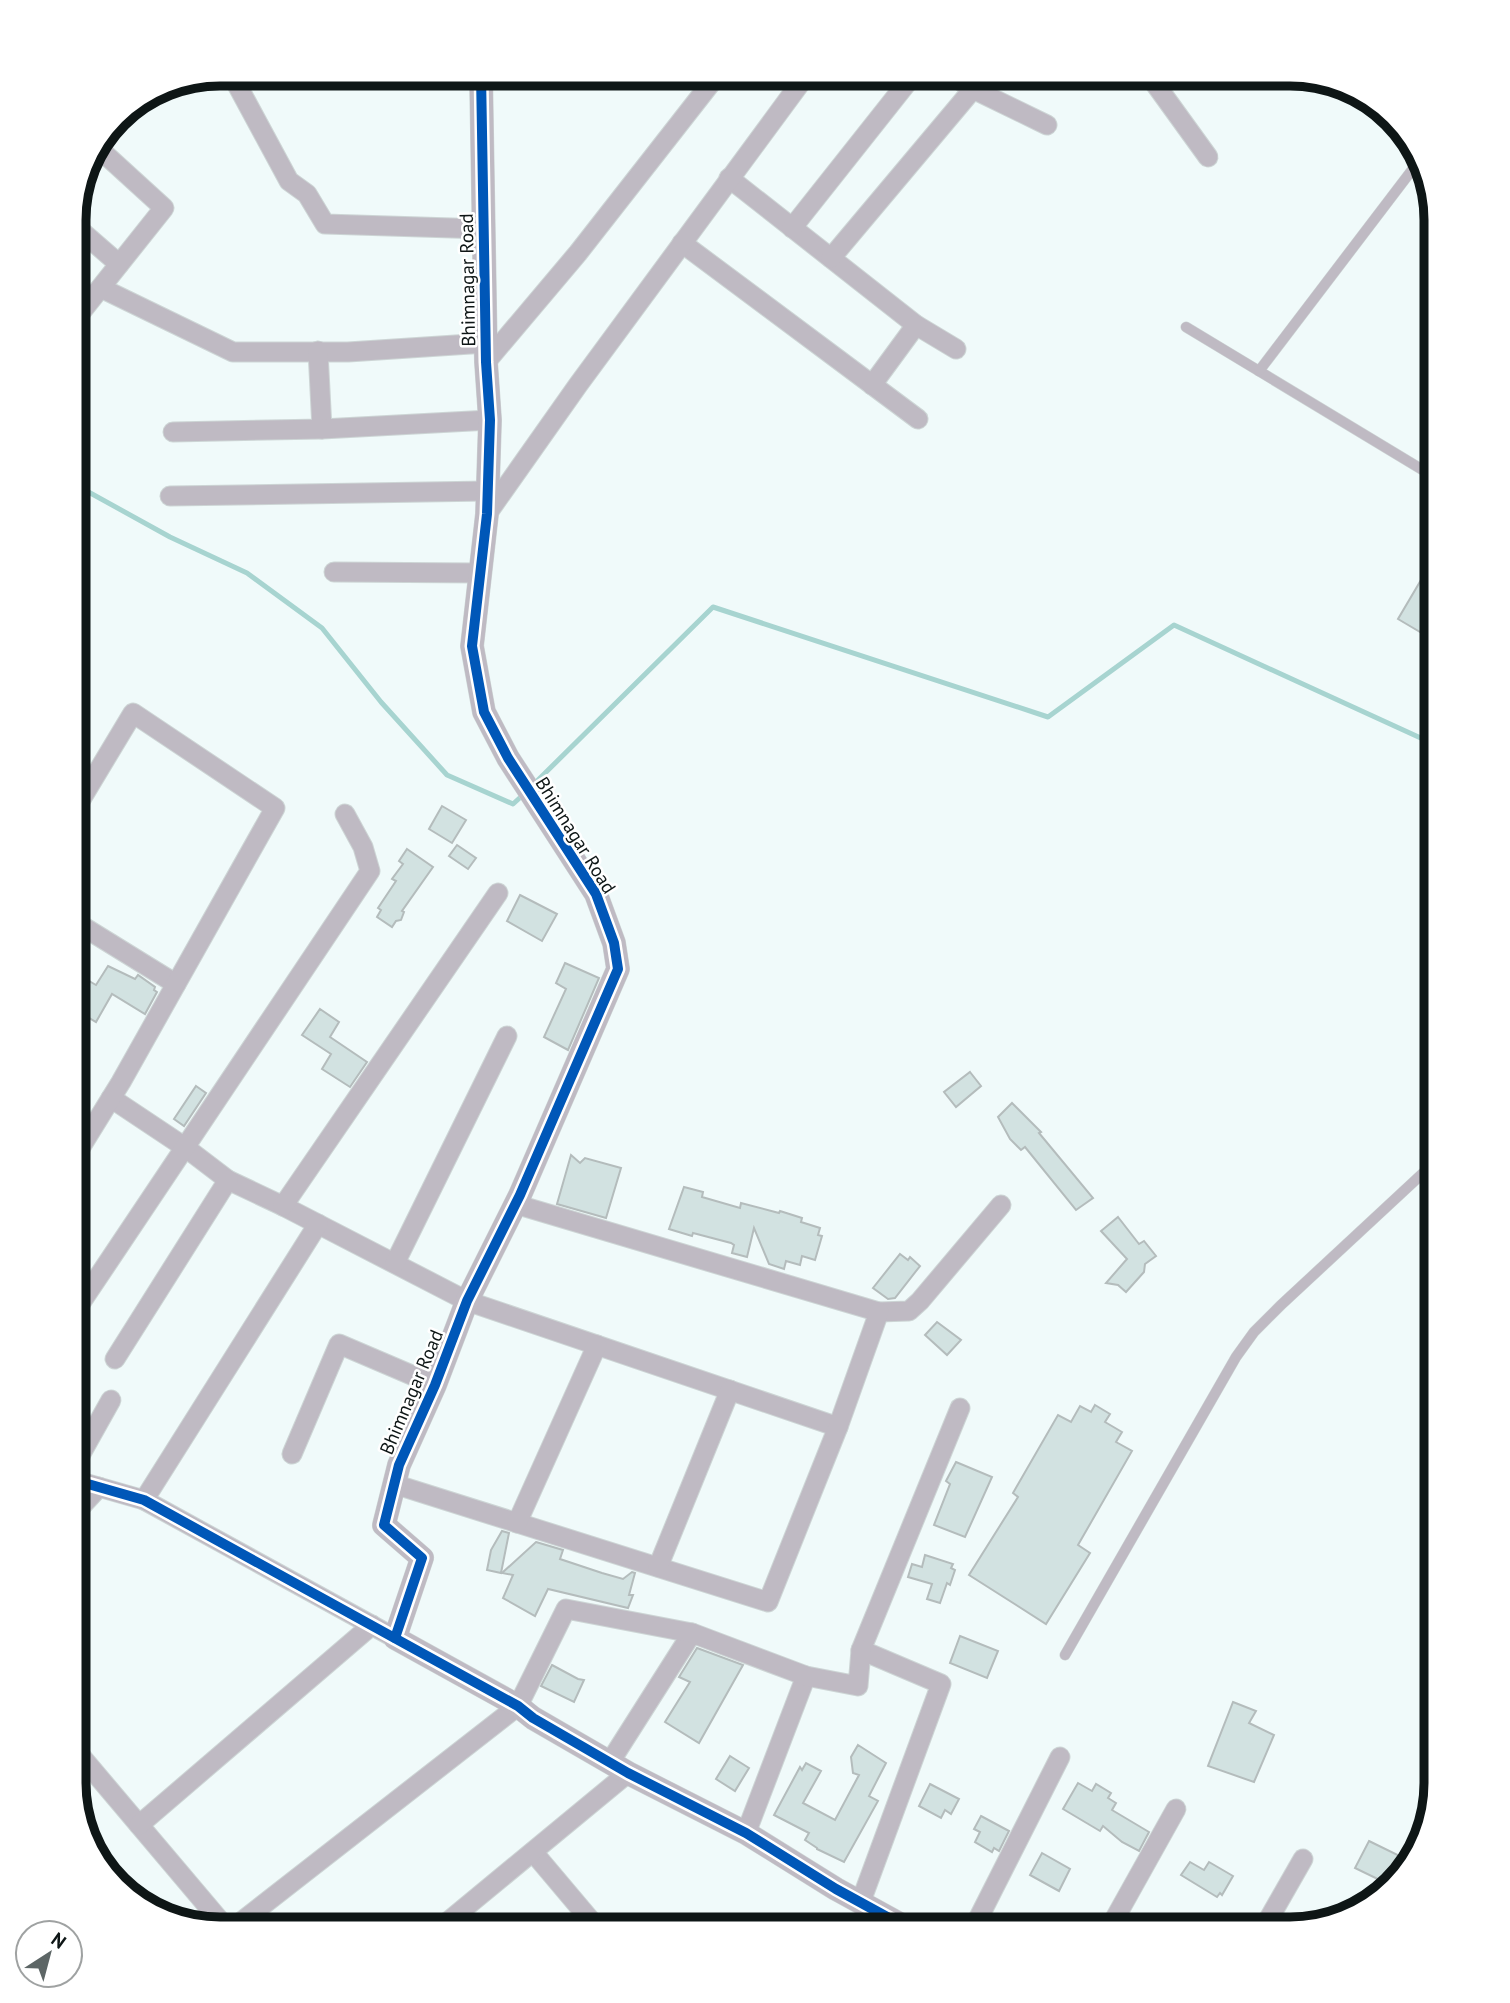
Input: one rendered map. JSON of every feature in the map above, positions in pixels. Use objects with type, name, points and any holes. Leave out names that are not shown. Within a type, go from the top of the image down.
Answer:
[{"type":"street","points":[[238,86],[289,181],[307,194],[325,224],[484,229]]},
{"type":"street","name":"Bhimnagar Road","points":[[395,1638],[422,1558],[384,1525],[399,1465],[435,1385],[467,1301],[515,1204],[618,969],[614,943],[596,894],[508,758],[484,712],[472,646],[487,514],[490,420],[486,352],[481,86]]},
{"type":"street","points":[[101,288],[233,352],[486,352],[578,253],[709,86]]},
{"type":"street","points":[[487,514],[798,86]]},
{"type":"street","points":[[792,228],[904,86]]},
{"type":"street","points":[[968,86],[1047,125]]},
{"type":"street","points":[[1157,86],[1208,157]]},
{"type":"street","points":[[831,258],[973,89]]},
{"type":"street","points":[[86,306],[164,208],[104,153]]},
{"type":"street","points":[[729,178],[916,326],[956,349]]},
{"type":"street","points":[[86,235],[119,264]]},
{"type":"street","points":[[682,243],[918,419]]},
{"type":"street","points":[[872,385],[916,326]]},
{"type":"street","points":[[318,351],[322,429]]},
{"type":"street","points":[[173,432],[322,429],[490,420]]},
{"type":"street","points":[[170,496],[488,491]]},
{"type":"street","points":[[334,572],[480,573]]},
{"type":"street","points":[[86,791],[132,713],[275,808],[111,1098],[86,1136]]},
{"type":"street","points":[[86,1295],[370,871],[363,847],[345,814]]},
{"type":"street","points":[[283,1206],[498,893]]},
{"type":"street","points":[[86,935],[176,984]]},
{"type":"street","points":[[395,1263],[507,1036]]},
{"type":"street","points":[[111,1098],[186,1147],[228,1180],[318,1223],[467,1301],[838,1427]]},
{"type":"street","points":[[115,1359],[228,1180]]},
{"type":"street","points":[[515,1204],[879,1312],[909,1311],[1001,1205]]},
{"type":"street","points":[[144,1500],[318,1223]]},
{"type":"street","points":[[394,1484],[768,1602],[838,1427],[879,1312]]},
{"type":"street","points":[[292,1454],[338,1344],[435,1385]]},
{"type":"street","points":[[517,1523],[597,1345]]},
{"type":"street","points":[[657,1567],[730,1390]]},
{"type":"street","points":[[86,1441],[111,1400]]},
{"type":"street","points":[[247,1917],[518,1706],[566,1609],[692,1633],[806,1676],[858,1686],[861,1650],[960,1408]]},
{"type":"street","points":[[86,1483],[144,1500],[518,1706],[533,1718],[619,1768],[746,1833],[886,1917]]},
{"type":"street","points":[[86,1501],[99,1487]]},
{"type":"street","points":[[139,1825],[372,1625]]},
{"type":"street","points":[[455,1917],[533,1852],[619,1768],[692,1633]]},
{"type":"street","points":[[861,1650],[941,1684],[864,1893]]},
{"type":"street","points":[[746,1833],[806,1676]]},
{"type":"street","points":[[980,1917],[1060,1757]]},
{"type":"street","points":[[86,1762],[219,1917]]},
{"type":"street","points":[[1116,1917],[1176,1809]]},
{"type":"street","points":[[533,1852],[587,1917]]},
{"type":"street","points":[[1270,1917],[1303,1859]]},
{"type":"lane","points":[[1259,371],[1412,170]]},
{"type":"lane","points":[[1186,327],[1424,470]]},
{"type":"lane","points":[[1065,1655],[1236,1357],[1254,1332],[1424,1173]]},
{"type":"building","points":[[1424,575],[1424,634],[1398,619]]},
{"type":"building","points":[[442,806],[466,820],[452,843],[429,829]]},
{"type":"building","points":[[457,845],[476,858],[468,869],[449,856]]},
{"type":"building","points":[[407,849],[433,867],[402,911],[401,920],[396,921],[392,927],[377,917],[381,910],[378,908],[396,881],[392,879],[403,864],[399,861]]},
{"type":"building","points":[[520,895],[557,914],[542,941],[507,921]]},
{"type":"building","points":[[565,963],[599,978],[568,1050],[544,1037],[566,989],[556,983]]},
{"type":"building","points":[[108,966],[135,979],[138,975],[155,987],[157,992],[145,1014],[112,994],[96,1022],[86,1016],[86,979],[96,985]]},
{"type":"building","points":[[320,1009],[339,1022],[330,1037],[367,1062],[350,1087],[322,1069],[331,1054],[302,1035]]},
{"type":"building","points":[[970,1072],[981,1086],[956,1107],[944,1092]]},
{"type":"building","points":[[196,1086],[206,1093],[184,1126],[174,1119]]},
{"type":"building","points":[[1012,1103],[1041,1132],[1039,1133],[1093,1198],[1076,1210],[1025,1147],[1021,1150],[1010,1139],[998,1117]]},
{"type":"building","points":[[571,1155],[580,1163],[585,1158],[621,1168],[606,1218],[557,1204]]},
{"type":"building","points":[[684,1187],[703,1192],[702,1197],[740,1208],[741,1203],[779,1213],[780,1211],[802,1218],[801,1222],[820,1228],[818,1235],[822,1236],[815,1260],[802,1256],[800,1265],[786,1261],[784,1269],[769,1264],[754,1228],[747,1257],[732,1253],[734,1245],[731,1243],[669,1229]]},
{"type":"building","points":[[1118,1217],[1139,1244],[1144,1241],[1156,1256],[1145,1264],[1144,1272],[1126,1292],[1118,1285],[1106,1283],[1127,1259],[1101,1231]]},
{"type":"building","points":[[900,1254],[908,1260],[910,1257],[920,1266],[895,1298],[888,1299],[873,1288]]},
{"type":"building","points":[[937,1322],[961,1340],[947,1355],[925,1335]]},
{"type":"building","points":[[1095,1405],[1110,1414],[1105,1422],[1122,1432],[1116,1442],[1132,1451],[1078,1545],[1090,1553],[1046,1624],[969,1575],[1018,1497],[1013,1493],[1058,1415],[1071,1422],[1080,1406],[1091,1412]]},
{"type":"building","points":[[956,1462],[992,1477],[965,1537],[934,1525],[950,1484],[946,1481]]},
{"type":"building","points":[[502,1531],[509,1533],[501,1573],[487,1570],[491,1550]]},
{"type":"building","points":[[536,1542],[563,1550],[560,1559],[602,1573],[623,1579],[632,1572],[635,1573],[629,1595],[633,1595],[628,1608],[548,1589],[535,1616],[503,1598],[513,1575],[502,1573]]},
{"type":"building","points":[[925,1555],[953,1564],[951,1568],[955,1570],[940,1603],[927,1599],[932,1584],[908,1577],[912,1564],[922,1567]]},
{"type":"building","points":[[960,1636],[998,1651],[987,1678],[950,1663]]},
{"type":"building","points":[[697,1648],[743,1665],[699,1743],[665,1722],[690,1682],[679,1677]]},
{"type":"building","points":[[552,1665],[584,1680],[574,1702],[541,1686]]},
{"type":"building","points":[[1233,1702],[1256,1711],[1249,1723],[1274,1735],[1254,1782],[1208,1766]]},
{"type":"building","points":[[858,1745],[886,1763],[869,1796],[878,1801],[844,1862],[805,1840],[809,1833],[774,1815],[800,1767],[802,1770],[806,1763],[821,1771],[803,1803],[835,1820],[859,1775],[853,1773],[851,1757]]},
{"type":"building","points":[[730,1756],[749,1768],[735,1791],[716,1779]]},
{"type":"building","points":[[1078,1783],[1092,1791],[1096,1784],[1111,1793],[1108,1798],[1116,1803],[1112,1810],[1149,1832],[1139,1851],[1122,1842],[1103,1826],[1100,1831],[1063,1809]]},
{"type":"building","points":[[930,1784],[959,1799],[951,1814],[945,1810],[941,1818],[919,1806]]},
{"type":"building","points":[[981,1816],[1009,1831],[999,1851],[994,1848],[992,1852],[975,1842],[980,1832],[974,1829]]},
{"type":"building","points":[[1369,1841],[1402,1857],[1382,1881],[1355,1868]]},
{"type":"building","points":[[1042,1853],[1070,1869],[1059,1891],[1030,1875]]},
{"type":"building","points":[[1190,1862],[1204,1870],[1209,1862],[1233,1876],[1222,1895],[1220,1893],[1217,1897],[1181,1875]]},
{"type":"waterway","points":[[86,491],[170,537],[247,573],[322,628],[381,702],[447,775],[513,804],[524,794]]},
{"type":"waterway","points":[[533,785],[713,607],[1048,717],[1174,625],[1424,740]]},
{"type":"cycle path","points":[[395,1638],[422,1558],[384,1525],[399,1465],[435,1385],[467,1301],[520,1195],[618,969],[614,943],[596,894],[508,758],[484,712],[472,646],[487,514],[490,420],[486,362],[481,86]]},
{"type":"cycle path","points":[[86,1483],[144,1500],[518,1706],[533,1718],[628,1773],[746,1833],[887,1917]]}]
